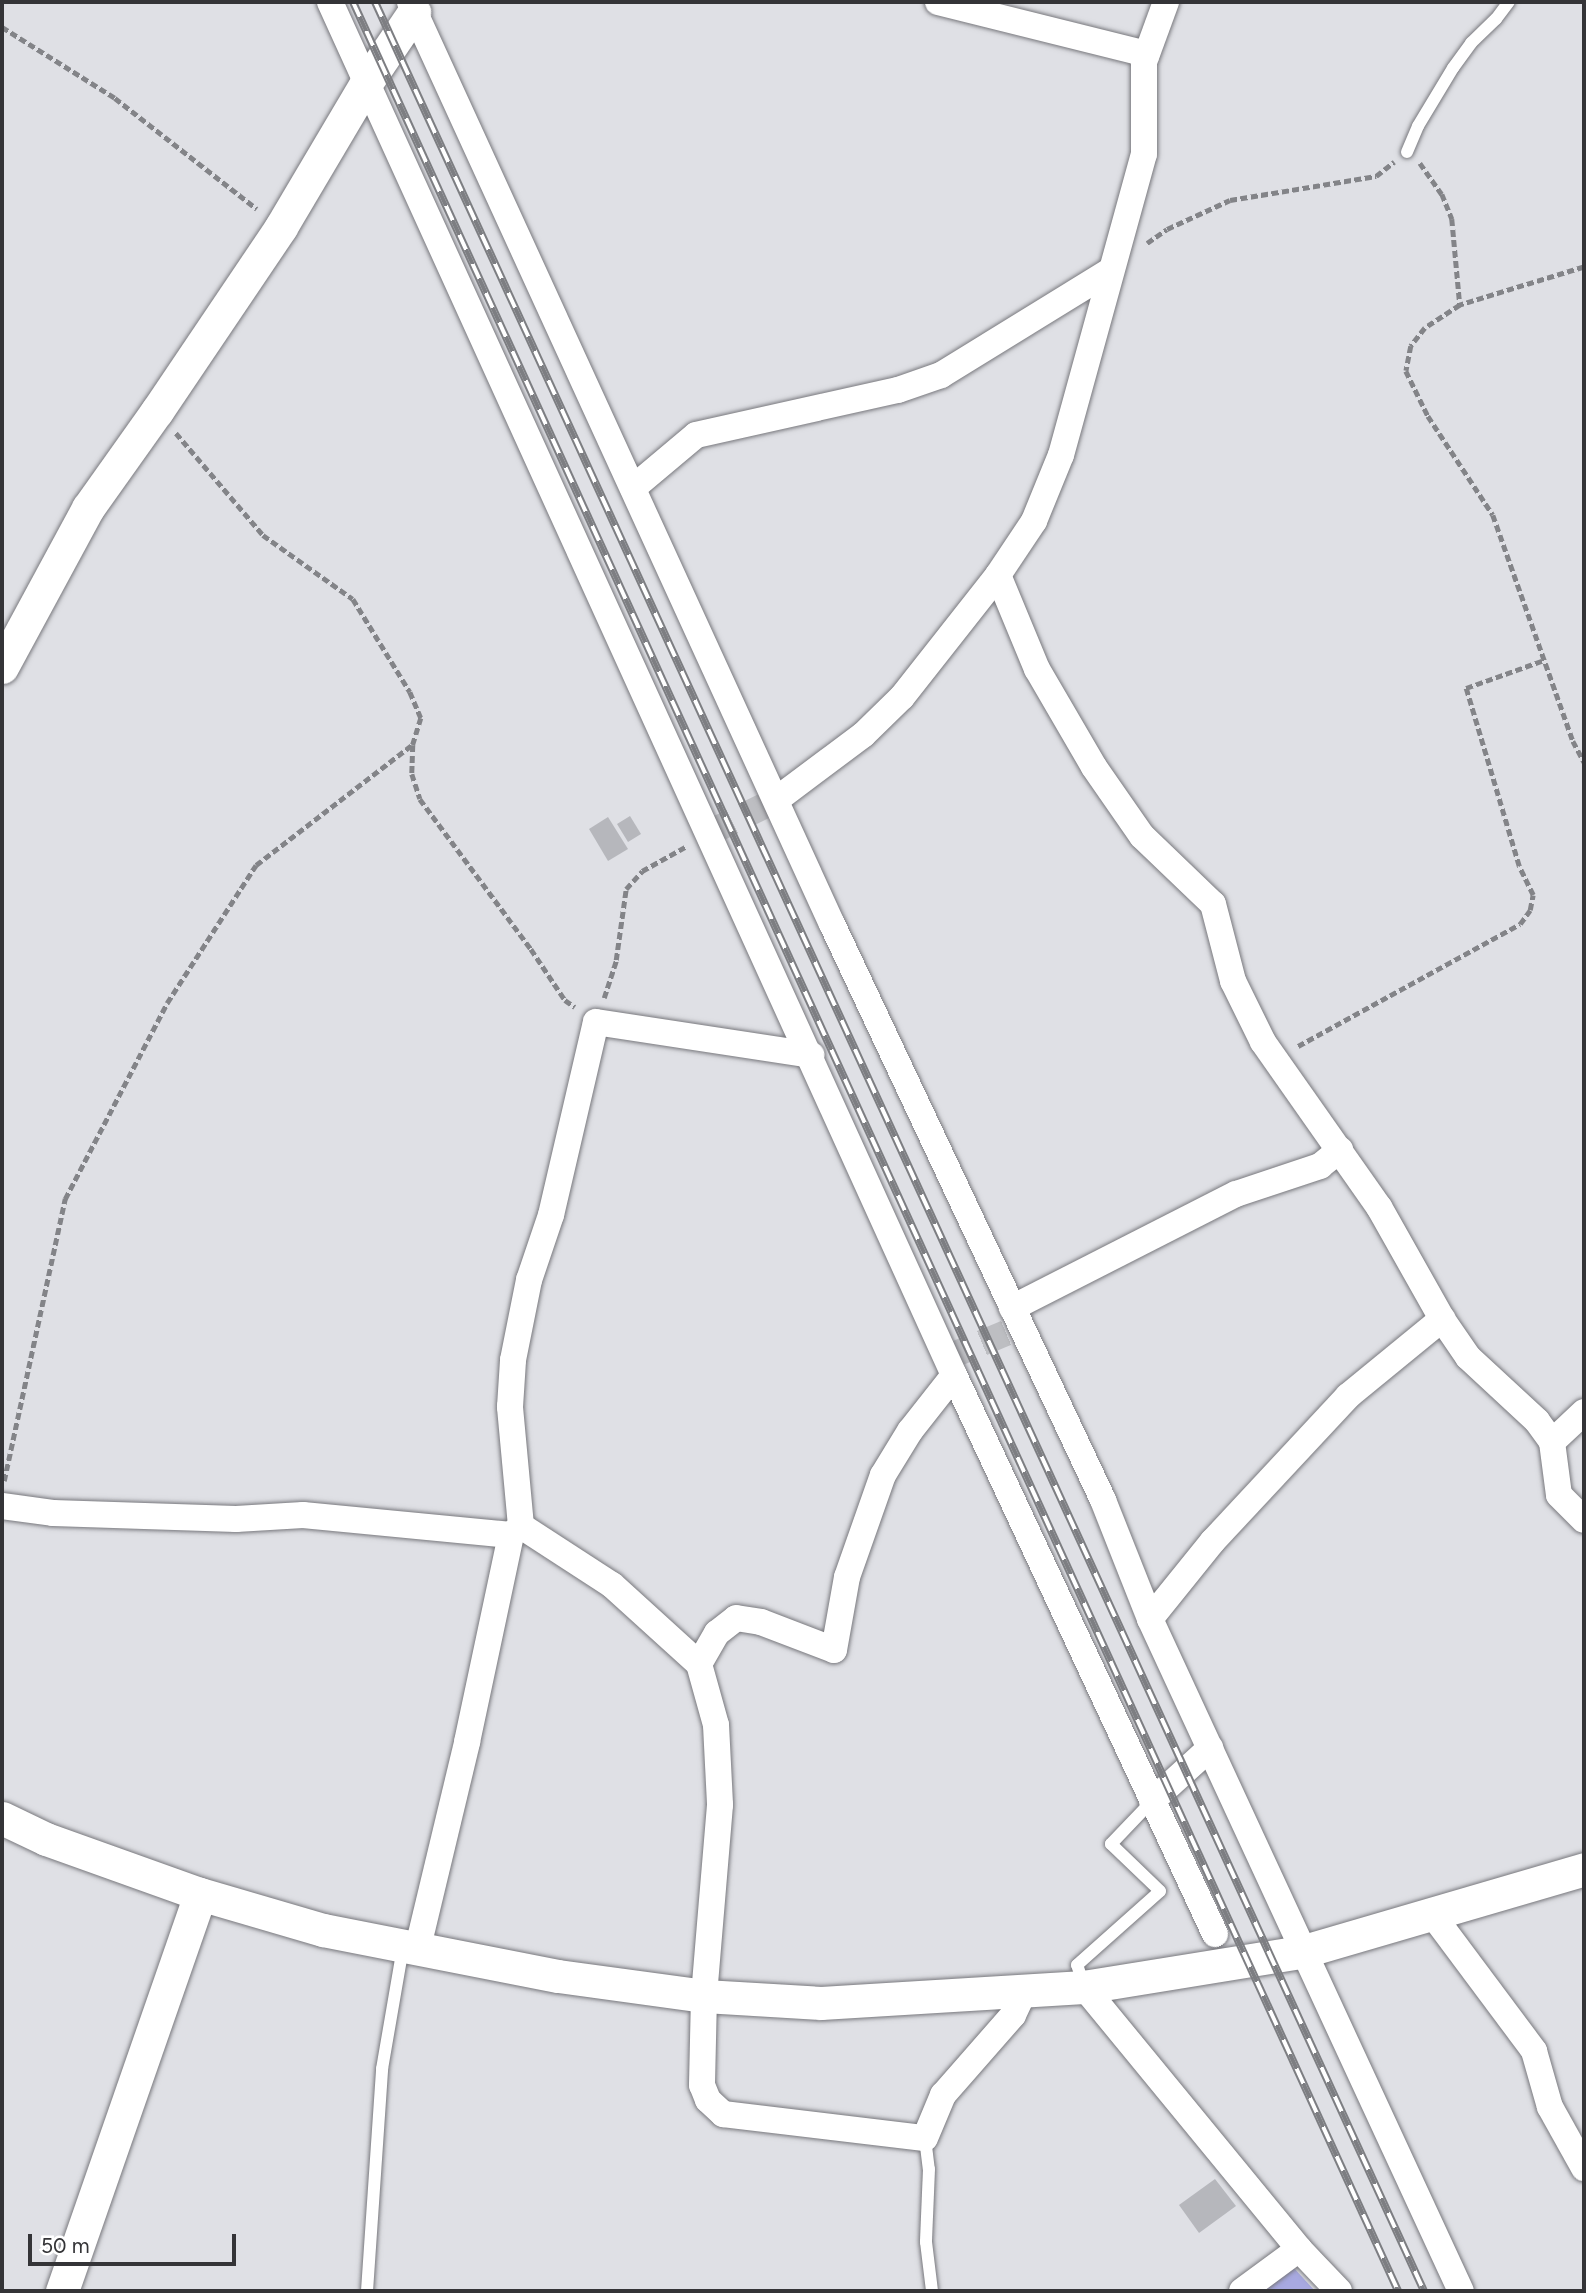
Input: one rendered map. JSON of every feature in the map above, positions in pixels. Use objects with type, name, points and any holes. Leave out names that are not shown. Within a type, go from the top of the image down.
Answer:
[{"type":"street","points":[[330,2],[811,1055],[954,1375],[1215,1934]]},
{"type":"street","points":[[938,2],[972,7],[1147,54]]},
{"type":"street","points":[[776,800],[863,736],[902,697],[998,575],[1034,521],[1061,455],[1144,154],[1143,62],[1166,2]]},
{"type":"street","points":[[2,667],[88,508],[281,227],[415,5]]},
{"type":"street","points":[[415,5],[776,800],[1102,1500],[1150,1619],[1301,1952],[1461,2291]]},
{"type":"street","points":[[633,488],[696,435],[898,390],[942,375],[1110,271]]},
{"type":"street","points":[[998,575],[1037,669],[1094,767],[1142,836],[1213,904],[1233,981],[1274,1059],[1379,1207],[1442,1319],[1468,1357],[1537,1421],[1552,1442],[1559,1495],[1584,1520]]},
{"type":"street","points":[[410,1949],[467,1742],[516,1530],[510,1407],[513,1360],[529,1280],[551,1215],[596,1022],[811,1055]]},
{"type":"street","points":[[1012,1308],[1236,1194],[1320,1166],[1340,1150]]},
{"type":"street","points":[[1150,1619],[1213,1541],[1348,1396],[1442,1319]]},
{"type":"street","points":[[699,1664],[717,1633],[736,1618],[761,1622],[834,1650],[847,1577],[883,1475],[910,1431],[954,1375]]},
{"type":"street","points":[[1552,1442],[1584,1412]]},
{"type":"street","points":[[2,1506],[53,1513],[236,1519],[303,1515],[516,1530],[612,1586],[699,1664],[716,1725],[720,1805],[704,1996],[702,2085],[708,2100],[723,2114],[925,2138],[943,2095],[1013,2015],[1025,1989]]},
{"type":"street","points":[[1152,1801],[1210,1748]]},
{"type":"street","points":[[2,1818],[46,1839],[200,1894],[323,1930],[558,1976],[704,1996],[821,2003],[1084,1987],[1301,1952],[1584,1869]]},
{"type":"street","points":[[62,2291],[200,1894]]},
{"type":"street","points":[[1432,1914],[1534,2051],[1550,2107],[1584,2168]]},
{"type":"street","points":[[1084,1987],[1299,2249],[1339,2291]]},
{"type":"street","points":[[1242,2291],[1299,2249]]},
{"type":"lane","points":[[1407,152],[1418,126],[1453,68],[1471,43],[1509,2]]},
{"type":"lane","points":[[1084,1987],[1077,1965],[1160,1891],[1111,1844],[1152,1801]]},
{"type":"lane","points":[[367,2291],[382,2069],[410,1949]]},
{"type":"lane","points":[[925,2138],[929,2169],[926,2242],[932,2291]]},
{"type":"path","points":[[2,27],[115,98],[281,227]]},
{"type":"path","points":[[1110,271],[1167,229],[1230,200],[1376,176],[1407,152],[1419,162],[1442,194],[1452,219],[1460,305]]},
{"type":"path","points":[[1584,267],[1460,305],[1425,328],[1411,346],[1406,371],[1428,416],[1493,514],[1573,741],[1584,762]]},
{"type":"path","points":[[157,411],[263,535],[353,599],[410,692],[421,718],[412,745],[412,775],[420,799],[531,949],[565,1000],[596,1022],[616,960],[625,890],[642,871],[709,833]]},
{"type":"path","points":[[1274,1059],[1520,924],[1530,910],[1532,895],[1519,866],[1466,688],[1544,660]]},
{"type":"path","points":[[2,1493],[65,1199],[167,1003],[256,865],[412,745]]},
{"type":"shaded area","points":[[1293,2267],[1315,2291],[1260,2291]]},
{"type":"building","points":[[630,816],[641,834],[628,842],[617,824]]},
{"type":"building","points":[[608,817],[628,849],[608,861],[589,829]]},
{"type":"building","points":[[1215,2179],[1236,2206],[1199,2233],[1179,2205]]},
{"type":"tunnel","points":[[709,833],[776,800]]},
{"type":"tunnel","points":[[946,1358],[1020,1327]]},
{"type":"railway","points":[[353,2],[1398,2291]]},
{"type":"railway","points":[[375,2],[1424,2291]]}]
